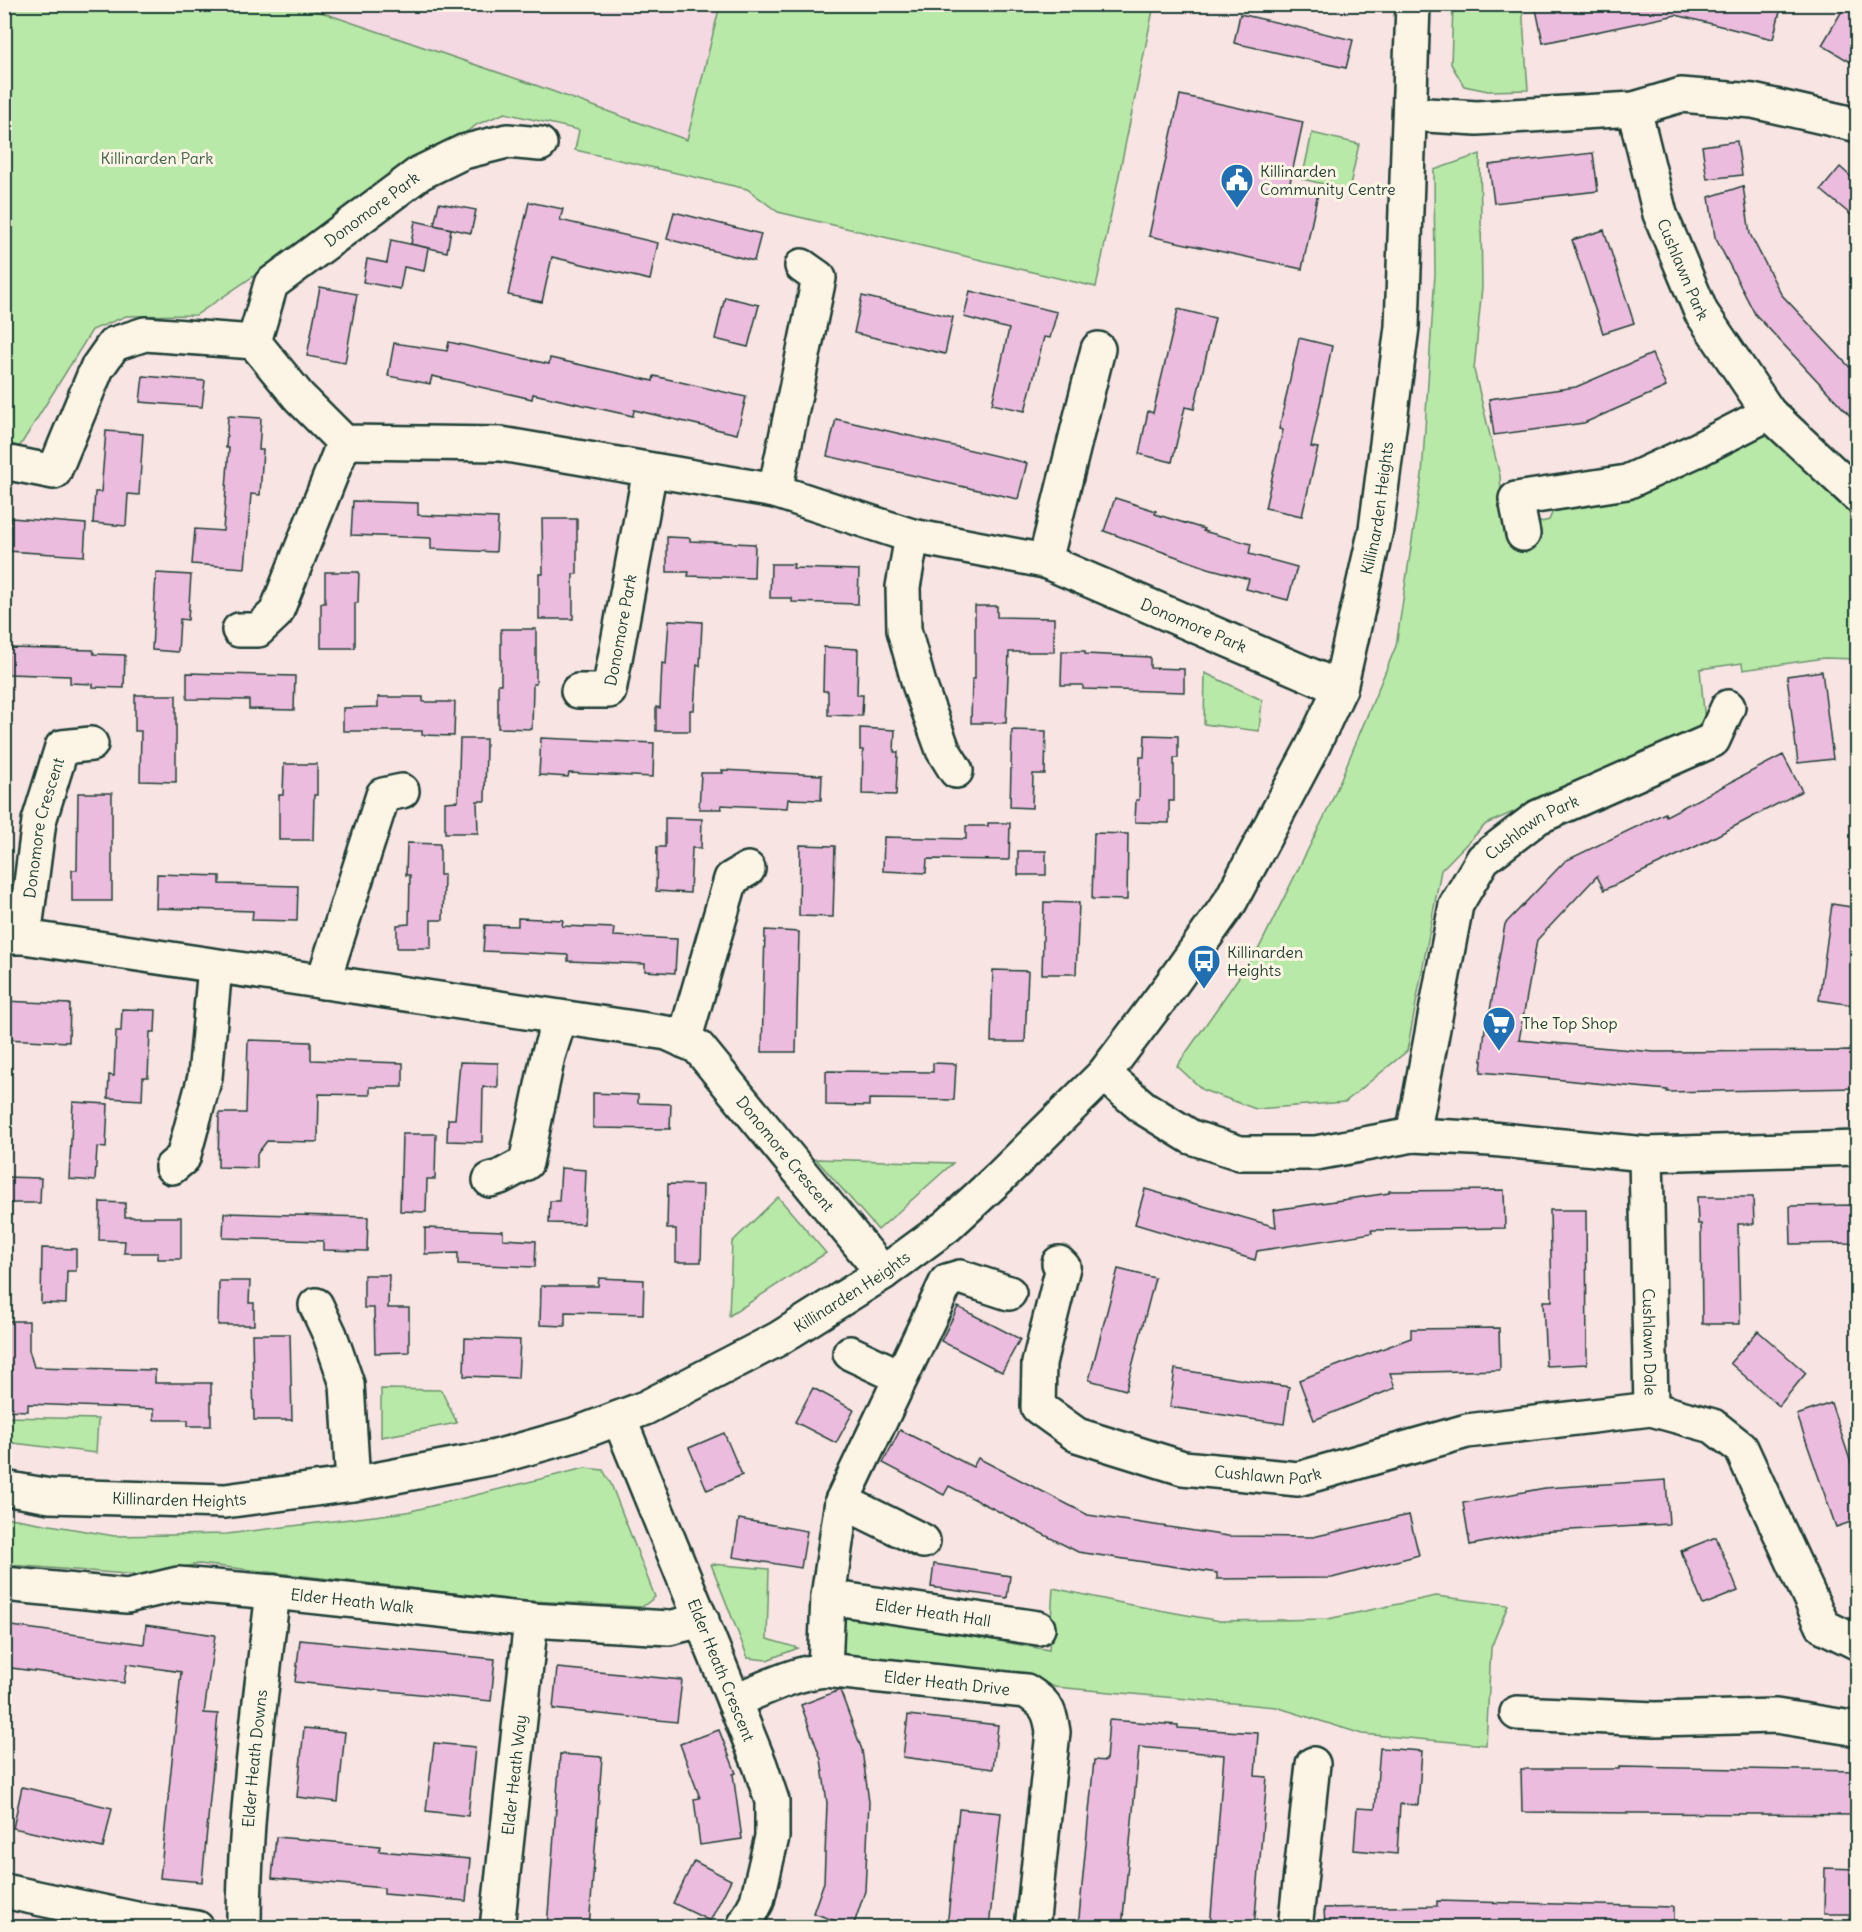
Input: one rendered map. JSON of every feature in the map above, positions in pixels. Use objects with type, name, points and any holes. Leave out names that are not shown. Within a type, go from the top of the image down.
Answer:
[{"type":"street","name":"Killinarden Heights","points":[[4,1488],[50,1496],[225,1501],[353,1484],[496,1457],[619,1418],[645,1408],[778,1340],[883,1273],[947,1226],[1104,1074],[1168,990],[1230,902],[1312,748],[1340,688],[1376,529],[1402,327],[1413,4]]},
{"type":"street","points":[[1410,114],[1477,118],[1634,109],[1681,95],[1753,101],[1857,125]]},
{"type":"street","name":"Cushlawn Park","points":[[1634,109],[1660,214],[1701,312],[1769,413],[1857,496]]},
{"type":"street","name":"Donomore Park","points":[[254,342],[271,284],[420,173],[463,152],[507,141],[540,144]]},
{"type":"street","points":[[775,491],[819,278],[802,266]]},
{"type":"street","points":[[4,462],[54,472],[97,368],[114,344],[145,334],[254,342],[299,397],[344,442],[276,613],[258,630],[240,630]]},
{"type":"street","points":[[1046,561],[1098,349]]},
{"type":"street","points":[[1522,534],[1516,499],[1627,482],[1700,449],[1769,413]]},
{"type":"street","name":"Donomore Park","points":[[344,442],[501,444],[775,491],[912,536],[1046,561],[1340,688]]},
{"type":"street","name":"Donomore Park","points":[[578,691],[609,691],[650,470]]},
{"type":"street","points":[[912,536],[903,588],[904,630],[919,684],[943,750],[956,771]]},
{"type":"street","name":"Cushlawn Park","points":[[1413,1135],[1456,905],[1484,859],[1538,817],[1713,741],[1728,706]]},
{"type":"street","name":"Donomore Crescent","points":[[90,744],[62,747],[39,821],[14,937],[668,1033],[698,1047],[883,1273]]},
{"type":"street","points":[[323,982],[383,795],[402,791]]},
{"type":"street","points":[[684,1041],[731,879],[748,869]]},
{"type":"street","points":[[172,1167],[183,1158],[205,1077],[215,966]]},
{"type":"street","points":[[490,1180],[526,1163],[548,1056],[560,1018]]},
{"type":"street","points":[[1104,1074],[1144,1108],[1191,1137],[1240,1153],[1316,1153],[1413,1135],[1491,1139],[1646,1154],[1857,1148]]},
{"type":"street","name":"Cushlawn Dale","points":[[1646,1154],[1651,1409],[1713,1426],[1741,1448],[1823,1626],[1857,1643]]},
{"type":"street","name":"Cushlawn Park","points":[[1059,1263],[1063,1267],[1039,1364],[1038,1407],[1077,1434],[1183,1468],[1298,1479],[1467,1431],[1651,1409]]},
{"type":"street","points":[[825,1670],[828,1597],[842,1501],[947,1281],[960,1276],[1009,1293]]},
{"type":"street","points":[[316,1305],[330,1335],[347,1384],[353,1484]]},
{"type":"street","points":[[850,1353],[901,1377]]},
{"type":"street","name":"Elder Heath Crescent","points":[[619,1418],[702,1620],[772,1801],[772,1837],[765,1871],[757,1901],[743,1928]]},
{"type":"street","points":[[842,1501],[922,1541]]},
{"type":"street","name":"Elder Heath Walk","points":[[4,1584],[127,1596],[178,1584],[531,1620],[669,1628],[702,1620]]},
{"type":"street","name":"Elder Heath Downs","points":[[244,1928],[244,1863],[258,1713],[273,1592]]},
{"type":"street","name":"Elder Heath Hall","points":[[828,1597],[1038,1628]]},
{"type":"street","name":"Elder Heath Way","points":[[497,1928],[531,1620]]},
{"type":"street","name":"Elder Heath Drive","points":[[734,1701],[788,1679],[813,1671],[825,1670],[1026,1691],[1041,1701],[1050,1715],[1053,1732],[1032,1928]]},
{"type":"street","points":[[1517,1713],[1655,1719],[1776,1716],[1857,1729]]},
{"type":"street","points":[[1294,1928],[1313,1764]]},
{"type":"street","points":[[4,1891],[136,1919],[197,1928]]},
{"type":"shaded area","points":[[300,5],[720,5],[688,140]]},
{"type":"green space","name":"Killinarden Park","points":[[5,5],[300,5],[535,85],[687,140],[720,5],[1154,5],[1096,287],[778,212],[747,189],[575,150],[579,130],[505,113],[478,124],[196,315],[126,316],[92,330],[20,446],[5,444]]},
{"type":"green space","points":[[1453,5],[1522,5],[1528,90],[1488,91],[1464,86],[1451,64]]},
{"type":"green space","points":[[1312,133],[1359,144],[1349,190],[1302,179]]},
{"type":"green space","points":[[1480,154],[1482,287],[1474,370],[1500,476],[1504,532],[1549,520],[1556,504],[1768,435],[1857,518],[1857,659],[1824,658],[1743,670],[1742,663],[1700,669],[1705,722],[1683,737],[1486,824],[1441,870],[1407,1051],[1345,1102],[1256,1109],[1203,1090],[1177,1066],[1259,948],[1330,805],[1396,646],[1422,475],[1435,274],[1434,170]]},
{"type":"green space","points":[[1205,673],[1262,700],[1259,731],[1204,724]]},
{"type":"green space","points":[[816,1159],[953,1163],[878,1230]]},
{"type":"green space","points":[[778,1197],[826,1253],[729,1316],[732,1242]]},
{"type":"green space","points":[[381,1389],[441,1390],[457,1423],[381,1437]]},
{"type":"green space","points":[[5,1417],[98,1419],[96,1453],[5,1442]]},
{"type":"green space","points":[[585,1468],[603,1470],[611,1484],[655,1597],[642,1607],[514,1600],[199,1564],[140,1575],[10,1565],[5,1554],[4,1517],[114,1536],[227,1534],[407,1512]]},
{"type":"green space","points":[[711,1564],[769,1569],[767,1639],[798,1648],[767,1660],[748,1658]]},
{"type":"green space","points":[[1053,1588],[1220,1621],[1328,1619],[1436,1596],[1508,1605],[1491,1648],[1486,1745],[1362,1734],[1276,1707],[1055,1687],[1030,1677],[849,1658],[837,1645],[837,1619],[851,1614],[1049,1650]]},
{"type":"building","points":[[1535,4],[1782,4],[1773,39],[1676,15],[1543,43]]},
{"type":"building","points":[[1846,4],[1857,4],[1857,66],[1822,45]]},
{"type":"building","points":[[1240,14],[1353,40],[1346,68],[1234,43]]},
{"type":"building","points":[[1180,95],[1303,122],[1289,187],[1318,193],[1302,269],[1149,236]]},
{"type":"building","points":[[1737,141],[1742,175],[1707,179],[1702,146]]},
{"type":"building","points":[[1593,153],[1598,191],[1494,203],[1489,165]]},
{"type":"building","points":[[1840,167],[1857,182],[1857,220],[1821,190]]},
{"type":"building","points":[[1743,186],[1750,234],[1781,294],[1857,375],[1857,423],[1755,314],[1715,237],[1709,197]]},
{"type":"building","points":[[529,202],[563,209],[560,220],[658,243],[650,280],[552,257],[542,302],[508,295]]},
{"type":"building","points":[[439,203],[476,210],[471,233],[434,225]]},
{"type":"building","points":[[674,212],[761,234],[754,261],[667,239]]},
{"type":"building","points":[[415,221],[451,229],[447,252],[411,244]]},
{"type":"building","points":[[1604,230],[1634,323],[1603,333],[1572,240]]},
{"type":"building","points":[[391,240],[428,248],[424,271],[404,267],[400,289],[363,282],[367,259],[387,263]]},
{"type":"building","points":[[320,287],[357,294],[345,363],[307,356]]},
{"type":"building","points":[[970,291],[1057,312],[1050,338],[1044,337],[1025,411],[992,404],[1009,329],[964,317]]},
{"type":"building","points":[[862,296],[953,317],[945,354],[854,333]]},
{"type":"building","points":[[725,297],[759,305],[748,347],[715,339]]},
{"type":"building","points":[[1178,309],[1215,318],[1194,409],[1185,407],[1172,462],[1139,454],[1148,411],[1153,413]]},
{"type":"building","points":[[1299,338],[1332,346],[1311,447],[1318,448],[1302,516],[1265,508],[1283,430],[1279,429]]},
{"type":"building","points":[[449,342],[549,364],[550,358],[653,381],[654,376],[746,397],[737,434],[634,410],[633,416],[533,394],[532,399],[432,376],[430,384],[388,376],[394,343],[447,351]]},
{"type":"building","points":[[1652,354],[1666,387],[1584,423],[1494,435],[1489,399],[1576,387]]},
{"type":"building","points":[[143,376],[205,381],[202,407],[140,402]]},
{"type":"building","points":[[228,416],[261,418],[259,450],[263,450],[260,495],[251,494],[245,568],[192,564],[195,529],[223,531],[229,448],[226,448]]},
{"type":"building","points":[[836,419],[1027,463],[1018,499],[827,456]]},
{"type":"building","points":[[106,431],[143,434],[139,495],[128,494],[126,526],[93,523],[95,492],[101,492]]},
{"type":"building","points":[[1115,498],[1156,511],[1155,514],[1204,529],[1203,531],[1251,544],[1249,554],[1297,567],[1288,600],[1246,589],[1249,579],[1208,568],[1104,531]]},
{"type":"building","points":[[353,501],[418,503],[418,515],[498,518],[496,552],[431,549],[431,538],[351,535]]},
{"type":"building","points":[[11,518],[86,524],[84,556],[7,551]]},
{"type":"building","points":[[542,519],[577,519],[577,574],[573,574],[573,619],[539,619],[539,574],[543,574]]},
{"type":"building","points":[[667,537],[690,538],[690,541],[755,544],[754,578],[688,576],[689,572],[667,572]]},
{"type":"building","points":[[771,564],[794,564],[793,568],[859,570],[858,604],[792,602],[792,598],[770,598]]},
{"type":"building","points":[[325,572],[359,572],[358,603],[355,603],[355,648],[321,648],[321,603],[325,603]]},
{"type":"building","points":[[156,573],[191,575],[188,620],[180,619],[178,652],[152,650]]},
{"type":"building","points":[[975,606],[997,606],[997,617],[1054,618],[1054,652],[1009,652],[1006,723],[971,723],[972,679],[975,679]]},
{"type":"building","points":[[669,620],[702,622],[700,666],[697,665],[694,710],[690,710],[690,731],[656,731],[656,707],[660,708],[662,663],[666,664]]},
{"type":"building","points":[[501,629],[536,629],[536,684],[533,684],[532,729],[498,728]]},
{"type":"building","points":[[824,647],[858,649],[857,695],[863,695],[862,716],[828,715],[828,691],[823,691]]},
{"type":"building","points":[[8,648],[93,650],[94,654],[125,655],[124,688],[93,687],[93,684],[70,683],[70,676],[8,674]]},
{"type":"building","points":[[1062,651],[1150,657],[1150,668],[1184,669],[1184,692],[1083,689],[1083,685],[1061,685]]},
{"type":"building","points":[[1822,671],[1833,759],[1798,763],[1787,676]]},
{"type":"building","points":[[187,673],[295,676],[294,710],[249,709],[249,700],[187,699]]},
{"type":"building","points":[[135,695],[176,695],[176,782],[140,781],[141,731],[135,731]]},
{"type":"building","points":[[378,697],[423,697],[423,702],[455,702],[454,736],[422,735],[422,731],[343,731],[343,708],[378,707]]},
{"type":"building","points":[[860,728],[895,730],[894,752],[898,752],[896,795],[862,794],[863,750],[860,750]]},
{"type":"building","points":[[1012,730],[1046,731],[1045,774],[1033,774],[1032,808],[1010,807]]},
{"type":"building","points":[[1145,735],[1178,736],[1178,758],[1174,758],[1174,801],[1169,801],[1169,823],[1135,822],[1136,800],[1139,800],[1140,757],[1144,757]]},
{"type":"building","points":[[541,738],[654,743],[653,777],[569,773],[568,777],[539,775]]},
{"type":"building","points":[[460,739],[486,739],[485,801],[477,801],[478,833],[445,833],[445,802],[458,801]]},
{"type":"building","points":[[1783,755],[1802,791],[1697,846],[1604,890],[1597,876],[1537,940],[1519,1040],[1654,1052],[1855,1051],[1856,1088],[1667,1092],[1667,1090],[1481,1072],[1485,1028],[1487,1028],[1505,924],[1565,861],[1665,813],[1666,816]]},
{"type":"building","points":[[284,764],[317,764],[313,840],[279,840],[279,795],[283,795]]},
{"type":"building","points":[[722,770],[822,775],[821,800],[788,799],[787,808],[721,805],[722,809],[699,809],[701,773],[723,773]]},
{"type":"building","points":[[78,793],[112,793],[112,901],[72,901],[72,870],[77,870]]},
{"type":"building","points":[[665,818],[702,819],[701,848],[692,848],[690,893],[656,891],[657,847],[665,847]]},
{"type":"building","points":[[988,823],[1010,823],[1009,860],[927,859],[926,873],[883,871],[884,837],[966,839],[966,826],[988,826]]},
{"type":"building","points":[[1094,833],[1128,834],[1127,900],[1092,899]]},
{"type":"building","points":[[407,843],[440,844],[440,875],[444,875],[443,920],[431,920],[431,948],[397,948],[397,925],[409,924],[410,875],[406,875]]},
{"type":"building","points":[[800,845],[835,846],[833,917],[799,916]]},
{"type":"building","points":[[1018,851],[1046,851],[1046,875],[1018,875]]},
{"type":"building","points":[[157,874],[220,876],[220,884],[298,886],[297,921],[252,920],[253,911],[156,908]]},
{"type":"building","points":[[1044,902],[1079,903],[1076,974],[1042,974]]},
{"type":"building","points":[[1832,904],[1857,908],[1857,969],[1853,1005],[1819,1000]]},
{"type":"building","points":[[518,918],[563,920],[562,926],[614,928],[613,936],[677,939],[675,973],[645,971],[645,964],[568,961],[568,955],[483,951],[485,925],[518,926]]},
{"type":"building","points":[[765,930],[799,932],[796,1052],[762,1052]]},
{"type":"building","points":[[993,970],[1028,971],[1025,1042],[991,1042]]},
{"type":"building","points":[[4,1001],[70,1004],[69,1042],[4,1039]]},
{"type":"building","points":[[122,1009],[156,1010],[155,1032],[150,1032],[148,1077],[143,1077],[142,1100],[108,1098],[109,1075],[114,1076],[116,1031],[121,1031]]},
{"type":"building","points":[[248,1040],[311,1042],[311,1060],[403,1063],[403,1087],[370,1087],[370,1095],[319,1094],[318,1142],[267,1141],[257,1154],[257,1168],[218,1167],[219,1113],[246,1113]]},
{"type":"building","points":[[460,1062],[498,1063],[498,1088],[483,1087],[482,1142],[447,1141],[448,1119],[455,1119]]},
{"type":"building","points":[[933,1063],[956,1064],[954,1100],[869,1099],[869,1106],[826,1105],[826,1071],[933,1072]]},
{"type":"building","points":[[593,1093],[638,1095],[638,1103],[671,1104],[670,1129],[593,1128]]},
{"type":"building","points":[[73,1102],[108,1104],[106,1148],[97,1147],[95,1181],[69,1179]]},
{"type":"building","points":[[402,1134],[436,1134],[435,1179],[427,1179],[426,1212],[400,1211]]},
{"type":"building","points":[[561,1168],[586,1170],[584,1224],[549,1223],[550,1201],[559,1201]]},
{"type":"building","points":[[4,1177],[41,1178],[40,1203],[4,1203]]},
{"type":"building","points":[[668,1184],[703,1185],[701,1262],[676,1262],[676,1229],[667,1229]]},
{"type":"building","points":[[1145,1189],[1276,1227],[1274,1210],[1389,1193],[1389,1191],[1504,1190],[1505,1228],[1371,1230],[1372,1233],[1257,1251],[1255,1260],[1135,1224]]},
{"type":"building","points":[[1697,1197],[1753,1197],[1754,1224],[1738,1224],[1740,1324],[1702,1324],[1701,1224],[1698,1224]]},
{"type":"building","points":[[100,1202],[125,1203],[125,1217],[181,1217],[181,1259],[158,1259],[158,1253],[124,1253],[125,1241],[99,1240]]},
{"type":"building","points":[[1857,1205],[1857,1243],[1791,1244],[1790,1206]]},
{"type":"building","points":[[1550,1210],[1586,1210],[1587,1364],[1546,1366],[1543,1301],[1552,1301]]},
{"type":"building","points":[[224,1213],[368,1217],[367,1251],[323,1250],[323,1241],[223,1238]]},
{"type":"building","points":[[425,1228],[503,1231],[503,1239],[536,1241],[535,1267],[458,1264],[458,1253],[425,1254]]},
{"type":"building","points":[[42,1248],[76,1249],[76,1271],[67,1271],[66,1304],[41,1303]]},
{"type":"building","points":[[1118,1269],[1155,1278],[1126,1390],[1089,1380]]},
{"type":"building","points":[[364,1275],[389,1275],[388,1308],[409,1308],[409,1352],[375,1353],[374,1308],[364,1308]]},
{"type":"building","points":[[599,1278],[644,1280],[643,1314],[565,1312],[565,1326],[540,1325],[541,1286],[598,1286]]},
{"type":"building","points":[[219,1281],[250,1281],[249,1303],[254,1303],[254,1325],[218,1325]]},
{"type":"building","points":[[958,1307],[1020,1339],[1002,1372],[941,1341]]},
{"type":"building","points":[[4,1321],[29,1321],[29,1350],[34,1367],[155,1370],[155,1383],[211,1383],[211,1426],[188,1426],[188,1420],[154,1420],[154,1409],[28,1404],[28,1411],[4,1410]]},
{"type":"building","points":[[1499,1328],[1500,1370],[1390,1373],[1395,1388],[1314,1420],[1299,1380],[1411,1338],[1411,1329]]},
{"type":"building","points":[[1758,1331],[1806,1373],[1779,1406],[1730,1363]]},
{"type":"building","points":[[252,1334],[290,1334],[292,1420],[254,1420]]},
{"type":"building","points":[[465,1338],[520,1340],[518,1378],[464,1376]]},
{"type":"building","points":[[1175,1369],[1289,1387],[1284,1424],[1170,1407]]},
{"type":"building","points":[[813,1388],[854,1410],[836,1443],[795,1422]]},
{"type":"building","points":[[1831,1403],[1857,1481],[1857,1520],[1836,1527],[1797,1415]]},
{"type":"building","points":[[900,1430],[973,1467],[978,1458],[1088,1515],[1228,1536],[1313,1537],[1409,1515],[1419,1555],[1332,1578],[1217,1579],[1217,1573],[1078,1552],[949,1486],[944,1495],[883,1463]]},
{"type":"building","points":[[724,1433],[742,1475],[707,1490],[689,1448]]},
{"type":"building","points":[[1666,1480],[1669,1524],[1538,1532],[1470,1545],[1463,1503],[1545,1488]]},
{"type":"building","points":[[739,1519],[807,1531],[801,1568],[733,1557]]},
{"type":"building","points":[[1716,1537],[1738,1591],[1703,1605],[1681,1551]]},
{"type":"building","points":[[934,1564],[1010,1576],[1007,1598],[931,1587]]},
{"type":"building","points":[[4,1625],[144,1644],[146,1625],[215,1635],[204,1713],[218,1714],[202,1882],[160,1878],[181,1672],[127,1664],[124,1683],[4,1667]]},
{"type":"building","points":[[300,1640],[495,1659],[491,1701],[295,1682]]},
{"type":"building","points":[[557,1668],[682,1680],[677,1722],[553,1709]]},
{"type":"building","points":[[840,1690],[862,1750],[869,1802],[865,1891],[853,1927],[813,1913],[824,1882],[827,1803],[821,1759],[801,1705]]},
{"type":"building","points":[[908,1715],[998,1725],[993,1769],[903,1757]]},
{"type":"building","points":[[1109,1720],[1178,1725],[1178,1728],[1258,1733],[1255,1776],[1267,1777],[1254,1928],[1210,1928],[1224,1755],[1139,1747],[1122,1928],[1078,1928],[1094,1760],[1106,1761]]},
{"type":"building","points":[[304,1728],[345,1732],[338,1802],[297,1797]]},
{"type":"building","points":[[719,1730],[736,1773],[733,1774],[742,1839],[700,1845],[694,1799],[700,1798],[680,1744]]},
{"type":"building","points":[[434,1743],[475,1747],[468,1816],[426,1811]]},
{"type":"building","points":[[1380,1748],[1422,1751],[1418,1805],[1400,1804],[1397,1854],[1354,1850],[1357,1808],[1375,1809]]},
{"type":"building","points":[[560,1754],[602,1757],[589,1928],[547,1928]]},
{"type":"building","points":[[1619,1767],[1857,1771],[1857,1815],[1522,1812],[1521,1769],[1619,1769]]},
{"type":"building","points":[[22,1787],[112,1808],[103,1848],[13,1828]]},
{"type":"building","points":[[959,1809],[1001,1813],[989,1928],[947,1928]]},
{"type":"building","points":[[276,1837],[380,1846],[379,1851],[470,1859],[466,1901],[384,1894],[384,1888],[272,1878]]},
{"type":"building","points":[[694,1861],[731,1880],[710,1921],[673,1903]]},
{"type":"building","points":[[1825,1868],[1857,1869],[1857,1914],[1824,1914]]},
{"type":"building","points":[[1437,1901],[1674,1907],[1674,1928],[1325,1928],[1324,1908],[1437,1906]]},
{"type":"place","name":"Killinarden Community Centre","points":[[1237,209]]},
{"type":"place","name":"Killinarden Heights","points":[[1204,990]]},
{"type":"place","name":"The Top Shop","points":[[1499,1052]]}]
